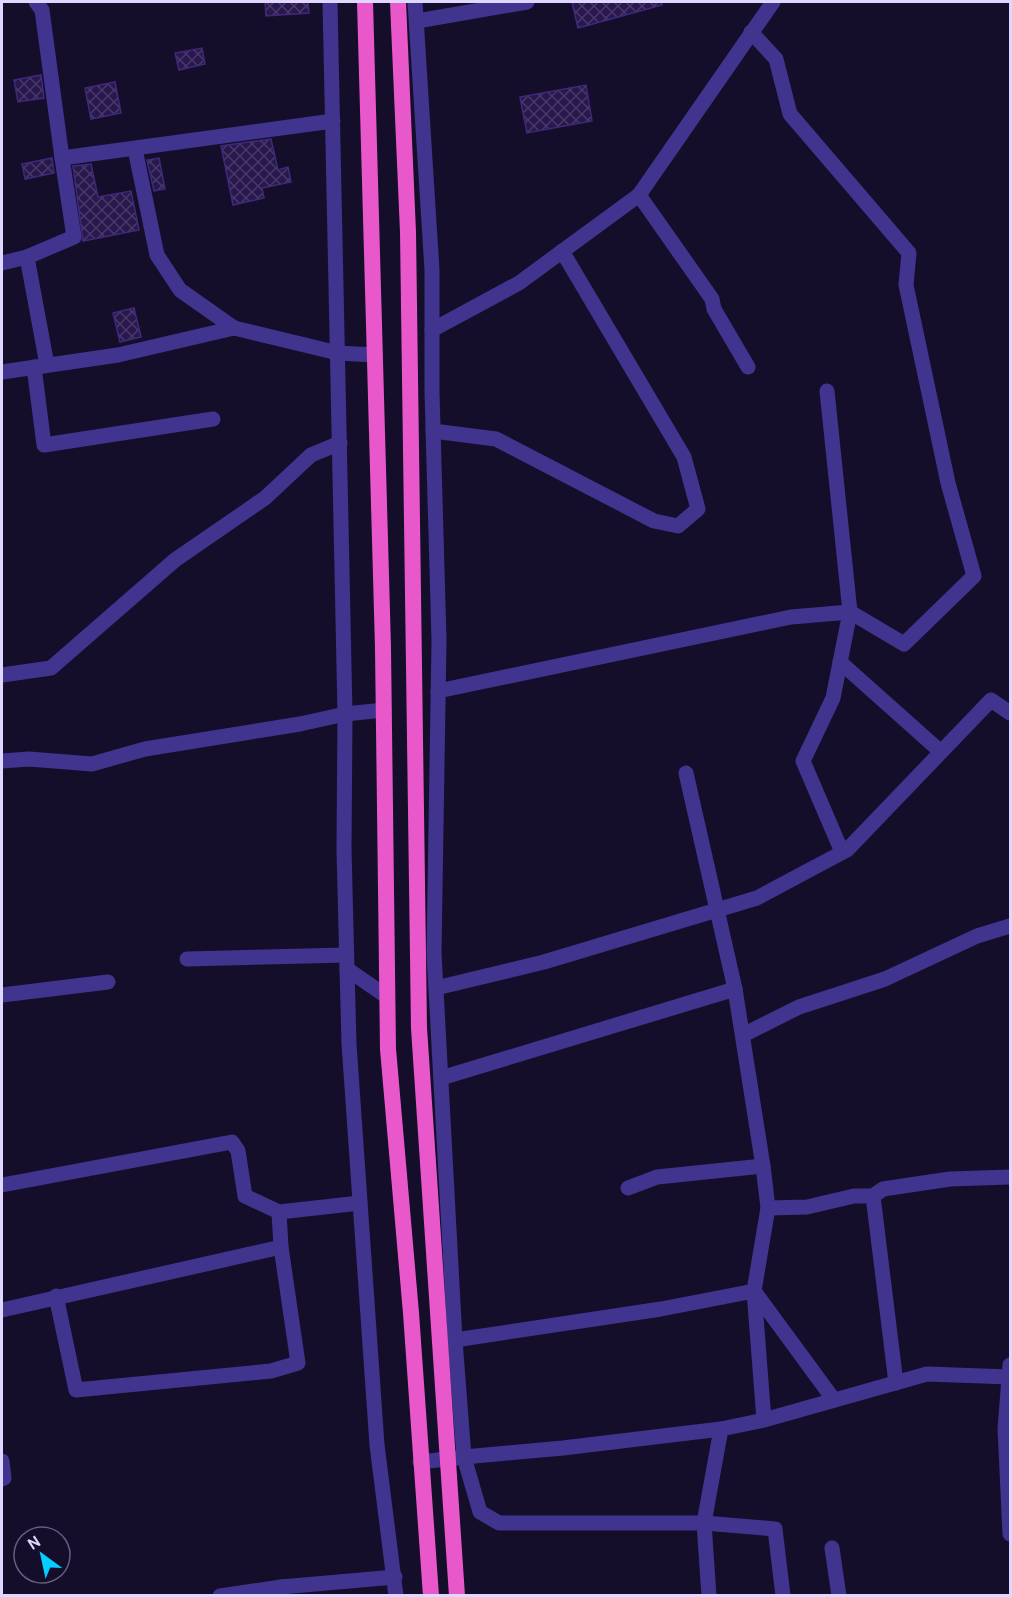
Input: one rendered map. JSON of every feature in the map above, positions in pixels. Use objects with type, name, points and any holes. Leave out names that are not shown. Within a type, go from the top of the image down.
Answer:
[{"type":"highway","points":[[365,2],[384,710],[388,1049],[411,1313],[431,1596]]},
{"type":"highway","points":[[398,2],[408,232],[417,964],[457,1596]]},
{"type":"street","points":[[2,263],[27,257],[74,237],[42,10],[36,2]]},
{"type":"street","points":[[330,2],[345,714],[344,849],[349,1044],[377,1445],[396,1596]]},
{"type":"street","points":[[415,2],[432,270],[438,691],[434,953],[455,1340],[464,1457],[480,1512],[500,1523],[704,1523],[775,1529],[783,1596]]},
{"type":"street","points":[[417,21],[527,2]]},
{"type":"street","points":[[432,330],[519,282],[639,195],[773,2]]},
{"type":"street","points":[[438,691],[791,617],[850,612],[904,644],[974,576],[948,483],[906,285],[909,253],[790,114],[776,58],[752,32]]},
{"type":"street","points":[[62,158],[333,121]]},
{"type":"street","points":[[135,149],[157,255],[180,290],[234,328],[338,353],[375,355]]},
{"type":"street","points":[[639,195],[712,300],[714,309],[748,368]]},
{"type":"street","points":[[433,431],[496,439],[654,521],[678,526],[698,509],[684,457],[562,250]]},
{"type":"street","points":[[27,257],[41,366],[44,445],[213,419]]},
{"type":"street","points":[[2,372],[118,355],[234,328]]},
{"type":"street","points":[[409,379],[432,392]]},
{"type":"street","points":[[827,391],[850,612],[833,698],[802,761],[842,852]]},
{"type":"street","points":[[2,675],[51,668],[175,560],[265,498],[311,455],[340,444]]},
{"type":"street","points":[[840,662],[941,752]]},
{"type":"street","points":[[436,988],[544,962],[757,898],[842,852],[991,700],[1011,713]]},
{"type":"street","points":[[2,761],[29,759],[92,764],[145,749],[300,724],[345,714],[384,710]]},
{"type":"street","points":[[686,773],[735,989],[763,1166],[768,1208],[754,1291],[764,1420]]},
{"type":"street","points":[[742,1035],[799,1007],[885,979],[978,936],[1011,926]]},
{"type":"street","points":[[417,964],[434,953]]},
{"type":"street","points":[[187,959],[347,962],[386,996]]},
{"type":"street","points":[[2,995],[108,982]]},
{"type":"street","points":[[441,1078],[735,989]]},
{"type":"street","points":[[2,1185],[232,1142],[238,1151],[245,1196],[279,1212],[360,1203]]},
{"type":"street","points":[[628,1188],[657,1177],[763,1166]]},
{"type":"street","points":[[768,1208],[807,1208],[854,1196],[873,1196],[883,1189],[950,1179],[1011,1177]]},
{"type":"street","points":[[873,1196],[896,1383]]},
{"type":"street","points":[[56,1296],[76,1390],[271,1371],[298,1364],[281,1247],[279,1212]]},
{"type":"street","points":[[2,1310],[281,1247]]},
{"type":"street","points":[[455,1340],[661,1309],[754,1291]]},
{"type":"street","points":[[754,1291],[834,1400]]},
{"type":"street","points":[[420,1462],[721,1429],[764,1420],[927,1374],[1010,1373],[1005,1429],[1011,1534]]},
{"type":"street","points":[[709,1596],[704,1523],[721,1429]]},
{"type":"street","points":[[2,1461],[4,1478],[2,1479]]},
{"type":"street","points":[[832,1548],[839,1596]]},
{"type":"street","points":[[220,1596],[395,1577]]},
{"type":"building","points":[[265,2],[308,2],[309,13],[266,16]]},
{"type":"building","points":[[572,2],[662,2],[662,5],[578,28]]},
{"type":"building","points":[[202,48],[205,64],[179,70],[175,53]]},
{"type":"building","points":[[41,75],[44,98],[18,102],[14,80]]},
{"type":"building","points":[[115,82],[121,113],[91,119],[85,88]]},
{"type":"building","points":[[586,85],[592,121],[527,133],[520,97]]},
{"type":"building","points":[[271,139],[278,170],[288,167],[291,182],[262,188],[264,198],[233,205],[221,146]]},
{"type":"building","points":[[52,158],[54,173],[25,179],[22,164]]},
{"type":"building","points":[[159,158],[165,189],[154,191],[147,160]]},
{"type":"building","points":[[91,164],[98,197],[131,191],[139,230],[83,241],[73,166]]},
{"type":"building","points":[[134,308],[141,337],[120,342],[113,313]]}]
